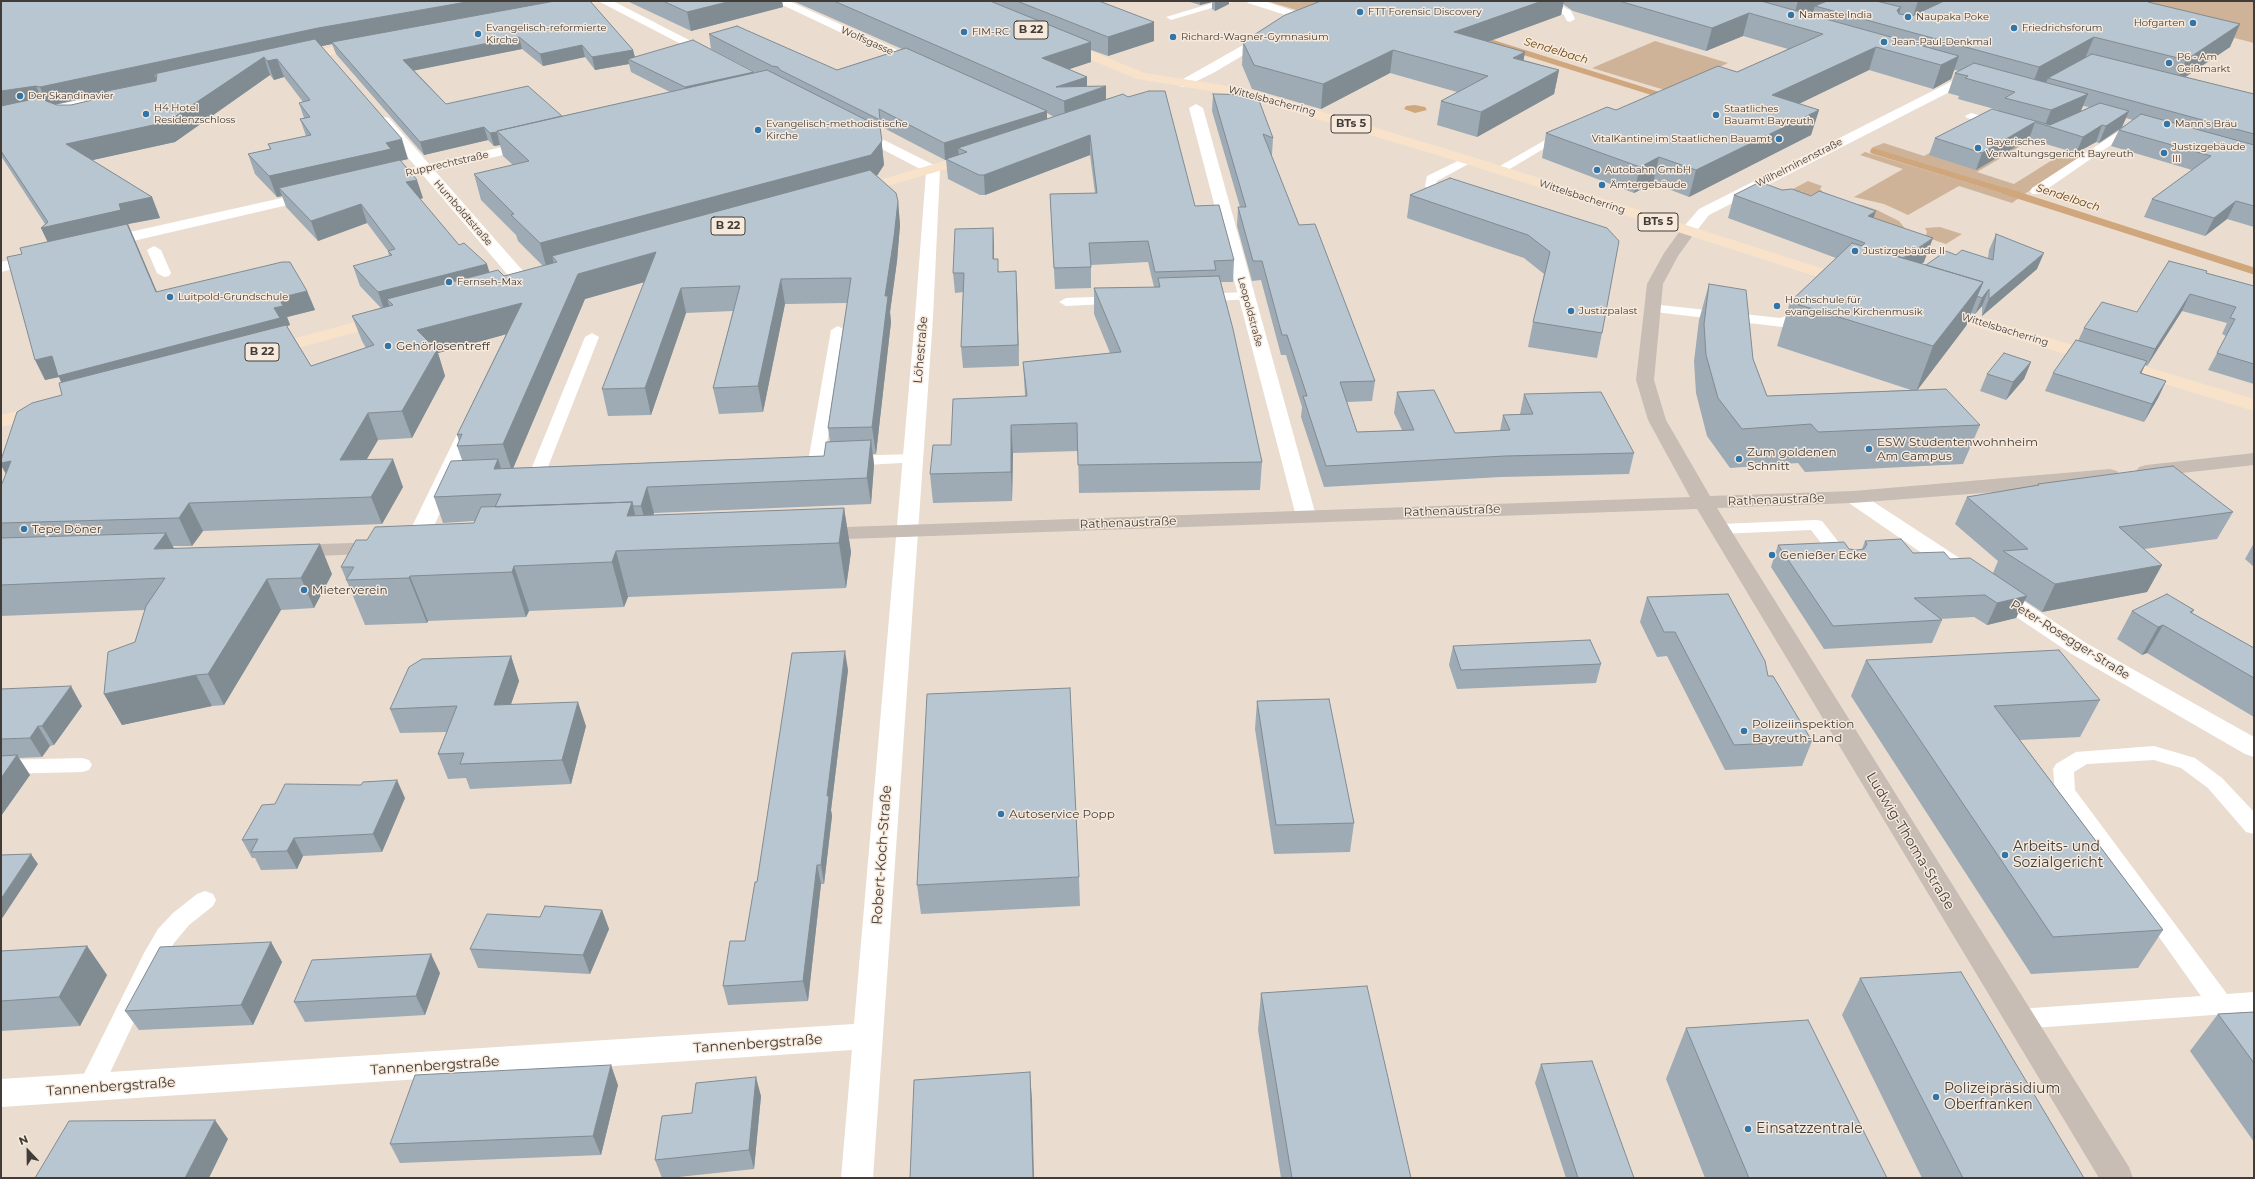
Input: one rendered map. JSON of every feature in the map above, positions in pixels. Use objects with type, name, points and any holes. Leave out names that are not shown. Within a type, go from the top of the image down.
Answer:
[{"type":"main road","points":[[550,10],[594,1]]},
{"type":"main road","name":"Wittelsbacherring","points":[[1051,38],[1142,76],[1242,92],[1468,160],[1863,286]]},
{"type":"main road","points":[[282,60],[329,56],[380,42]]},
{"type":"main road","points":[[1165,92],[1182,83]]},
{"type":"main road","points":[[1,122],[56,113],[79,103],[95,100]]},
{"type":"main road","points":[[841,195],[933,170],[991,151]]},
{"type":"main road","name":"Wilhelminenstraße","points":[[1688,231],[1670,256],[1655,284],[1651,308],[1645,380],[1657,420],[1704,503]]},
{"type":"main road","points":[[504,288],[531,281]]},
{"type":"main road","name":"Wittelsbacherring","points":[[1924,305],[2254,405]]},
{"type":"main road","name":"B 22","points":[[254,354],[400,316]]},
{"type":"main road","points":[[1,421],[61,405]]},
{"type":"main road","name":"Rathenaustraße","points":[[795,535],[1853,497],[2034,483],[2254,459]]},
{"type":"main road","name":"Ludwig-Thoma-Straße","points":[[1704,503],[2018,1019],[2117,1178]]},
{"type":"main road","points":[[271,552],[437,547]]},
{"type":"street","points":[[604,1],[726,62]]},
{"type":"street","name":"Wolfsgasse","points":[[780,1],[931,69]]},
{"type":"street","points":[[1252,1],[1307,16],[1289,24]]},
{"type":"street","points":[[1536,2],[1550,1]]},
{"type":"street","points":[[1182,83],[1211,69],[1276,31]]},
{"type":"street","points":[[1950,74],[1980,82]]},
{"type":"street","name":"Wilhelminenstraße","points":[[1688,231],[1704,212],[1746,195],[1966,78]]},
{"type":"street","points":[[1,117],[79,103]]},
{"type":"street","name":"Leopoldstraße","points":[[1196,108],[1245,296],[1306,516]]},
{"type":"street","name":"Humboldtstraße","points":[[375,110],[425,169],[531,281]]},
{"type":"street","points":[[2113,119],[2147,129]]},
{"type":"street","points":[[844,123],[933,170]]},
{"type":"street","name":"Rupprechtstraße","points":[[370,181],[549,140]]},
{"type":"street","name":"Löhestraße","points":[[906,531],[924,317],[933,170]]},
{"type":"street","points":[[85,248],[324,192]]},
{"type":"street","points":[[1,267],[56,254]]},
{"type":"street","points":[[413,547],[452,480],[481,405]]},
{"type":"street","name":"Peter-Rosegger-Straße","points":[[1853,497],[2078,648],[2254,748]]},
{"type":"street","name":"Robert-Koch-Straße","points":[[857,1178],[906,531]]},
{"type":"street","name":"Tannenbergstraße","points":[[1,1094],[868,1036]]},
{"type":"lane","points":[[1171,17],[1230,1]]},
{"type":"lane","points":[[1550,1],[1568,13],[1570,19]]},
{"type":"lane","points":[[1971,116],[2008,127]]},
{"type":"lane","points":[[2036,191],[2133,125]]},
{"type":"lane","points":[[1498,170],[1573,127]]},
{"type":"lane","points":[[1431,186],[1431,179],[1468,160]]},
{"type":"lane","points":[[154,250],[164,273]]},
{"type":"lane","points":[[1183,298],[1245,296]]},
{"type":"lane","points":[[1066,302],[1136,300]]},
{"type":"lane","points":[[1651,308],[1783,323],[1788,319]]},
{"type":"lane","points":[[838,330],[808,463],[912,459]]},
{"type":"lane","points":[[536,477],[592,337]]},
{"type":"lane","points":[[1720,529],[1816,525],[1848,566]]},
{"type":"lane","points":[[2221,1005],[2065,790],[2063,769],[2082,757],[2154,753],[2188,763],[2215,783],[2254,826]]},
{"type":"lane","points":[[1,767],[82,765]]},
{"type":"lane","points":[[90,1088],[152,960],[166,936],[181,919],[205,900]]},
{"type":"lane","points":[[2018,1019],[2254,1002]]},
{"type":"shaded area","points":[[1267,1],[1344,1],[1306,13]]},
{"type":"shaded area","name":"Hofgarten","points":[[2118,1],[2254,1],[2254,43],[2223,35]]},
{"type":"shaded area","points":[[1655,41],[1728,63],[1668,91],[1592,68]]},
{"type":"shaded area","points":[[1415,105],[1425,107],[1427,110],[1415,113],[1404,109],[1406,106]]},
{"type":"shaded area","points":[[1982,124],[2031,140],[1977,172],[2014,184],[2065,152],[2082,157],[2023,195],[1871,148],[1884,143],[1924,156]]},
{"type":"shaded area","points":[[1865,152],[2019,198],[2012,203],[1959,186],[1908,215],[1884,204],[1854,197],[1903,169],[1860,155]]},
{"type":"shaded area","points":[[1808,181],[1822,186],[1820,189],[1826,195],[1805,195],[1791,190]]},
{"type":"shaded area","points":[[1830,202],[1862,205],[1877,210],[1899,221],[1907,231]]},
{"type":"shaded area","points":[[1940,227],[1962,234],[1946,244],[1925,237],[1927,232],[1925,228]]},
{"type":"building","points":[[1,1],[472,1],[318,28],[40,87],[36,86],[1,91]]},
{"type":"building","points":[[555,1],[590,1],[633,50],[592,57],[582,45],[540,54],[519,37],[403,60],[446,104],[528,86],[562,116],[497,132],[490,133],[484,127],[420,142],[332,42]]},
{"type":"building","points":[[663,1],[731,1],[687,12]]},
{"type":"building","points":[[834,1],[990,1],[1091,42],[1042,58],[1087,77],[1056,87],[1106,86],[1064,101]]},
{"type":"building","points":[[1017,1],[1099,1],[1154,22],[1108,37]]},
{"type":"building","points":[[1321,1],[1542,1],[1454,32],[1525,52],[1513,58],[1559,70],[1481,112],[1441,101],[1488,76],[1393,50],[1323,84],[1254,65],[1243,42],[1285,15]]},
{"type":"building","points":[[1619,1],[1761,1],[1959,56],[1941,65],[1876,47],[1772,95],[1819,110],[1696,170],[1659,157],[1640,167],[1546,133],[1607,107],[1616,110],[1718,66],[1737,72],[1823,34],[1749,13],[1712,28]]},
{"type":"building","points":[[1827,1],[1876,1],[1901,7],[1897,10],[1899,14],[1912,16],[1944,1],[2147,1],[2240,24],[2186,60],[2094,37],[2039,67],[1815,6]]},
{"type":"building","points":[[737,26],[837,70],[906,48],[1047,111],[944,143],[879,109],[880,120],[780,70],[778,67],[772,66],[709,34]]},
{"type":"building","points":[[315,39],[402,139],[386,143],[391,149],[269,176],[248,154],[271,149],[268,144],[311,135],[300,119],[310,117],[299,103],[310,100],[277,59],[267,61],[264,57],[167,122],[66,144],[152,197],[119,204],[121,210],[41,228],[48,222],[1,151],[1,106],[43,97],[46,101],[57,105],[71,105],[101,98],[107,91],[156,81],[157,75],[154,74]]},
{"type":"building","points":[[693,40],[754,72],[685,87],[628,59]]},
{"type":"building","points":[[2092,54],[2254,94],[2254,134],[2048,78]]},
{"type":"building","points":[[1974,63],[2088,94],[2051,110],[2005,98],[2015,92],[1965,78],[1968,76],[1955,73]]},
{"type":"building","points":[[767,70],[880,127],[882,141],[871,155],[540,243],[511,215],[514,214],[474,174],[529,161],[497,131]]},
{"type":"building","points":[[1149,91],[1165,91],[1195,206],[1219,205],[1234,260],[1214,261],[1216,270],[1155,272],[1148,241],[1089,243],[1091,267],[1054,268],[1050,194],[1097,193],[1090,135],[984,175],[979,175],[946,159],[967,152],[958,148],[1123,94],[1128,97]]},
{"type":"building","points":[[1213,94],[1257,95],[1273,138],[1263,134],[1299,225],[1315,224],[1375,381],[1340,382],[1357,432],[1414,430],[1397,392],[1434,390],[1455,433],[1510,430],[1503,415],[1533,414],[1524,394],[1601,392],[1634,453],[1505,456],[1326,466],[1303,396],[1307,396],[1287,335],[1282,335],[1262,261],[1253,261],[1238,207],[1246,207]]},
{"type":"building","points":[[2100,103],[2129,111],[2106,126],[2102,125],[2083,137],[2035,122],[1982,153],[1935,138],[1992,109],[2050,125]]},
{"type":"building","points":[[2141,114],[2254,145],[2254,206],[2236,201],[2214,218],[2152,199],[2211,156],[2119,130]]},
{"type":"building","points":[[400,160],[417,180],[406,182],[459,245],[464,243],[487,264],[378,292],[353,266],[392,255],[388,251],[395,249],[361,204],[311,221],[279,188]]},
{"type":"building","points":[[870,170],[896,193],[898,201],[885,296],[888,296],[872,427],[828,428],[851,278],[781,279],[758,386],[713,388],[740,286],[681,288],[645,388],[602,389],[656,252],[578,274],[503,444],[457,446],[462,434],[457,435],[522,303],[417,330],[437,350],[402,411],[368,413],[340,460],[393,459],[371,497],[189,503],[179,518],[1,523],[1,486],[11,461],[1,463],[1,460],[17,412],[32,403],[62,395],[59,383],[286,325],[311,366],[374,345],[352,316],[393,305],[387,299],[498,270],[504,276],[557,262],[552,256]]},
{"type":"building","points":[[1450,178],[1607,228],[1619,241],[1602,333],[1533,322],[1550,252],[1528,235],[1410,195]]},
{"type":"building","points":[[1760,182],[1782,190],[1792,189],[1811,196],[1819,191],[1876,211],[1868,216],[1933,238],[1903,258],[1862,246],[1865,243],[1734,195]]},
{"type":"building","points":[[127,224],[156,292],[282,262],[290,262],[307,291],[279,298],[283,306],[274,308],[280,318],[58,376],[52,356],[35,360],[7,257],[22,254],[20,248]]},
{"type":"building","points":[[993,228],[993,259],[998,259],[998,272],[1016,271],[1018,345],[961,347],[964,273],[953,273],[955,229]]},
{"type":"building","points":[[1996,234],[2044,253],[1989,299],[1989,289],[1982,298],[1977,296],[1983,282],[1926,265],[1946,251],[1956,255],[1962,250],[1993,260]]},
{"type":"building","points":[[1852,243],[1983,282],[1933,346],[1790,302]]},
{"type":"building","points":[[2169,261],[2254,286],[2254,364],[2217,353],[2235,319],[2230,318],[2236,307],[2190,294],[2155,349],[2084,328],[2102,302],[2137,312]]},
{"type":"building","points":[[1219,276],[1233,329],[1262,462],[1078,465],[1077,423],[1011,425],[1011,472],[930,474],[933,445],[951,445],[953,399],[1027,396],[1023,362],[1121,352],[1094,288],[1160,287],[1158,278]]},
{"type":"building","points":[[1709,284],[1746,290],[1753,359],[1767,396],[1946,389],[1980,425],[1818,432],[1811,424],[1742,429],[1718,398],[1706,355],[1704,324]]},
{"type":"building","points":[[2076,340],[2147,361],[2140,373],[2166,381],[2152,404],[2053,373]]},
{"type":"building","points":[[2004,353],[2031,362],[2013,382],[1987,374]]},
{"type":"building","points":[[871,440],[867,478],[647,487],[641,506],[633,506],[632,502],[495,507],[501,494],[434,497],[451,461],[498,459],[494,469],[824,456],[826,442]]},
{"type":"building","points":[[2173,466],[2233,512],[2119,527],[2162,565],[2055,584],[2003,551],[2028,549],[1967,497],[2039,485],[2038,484]]},
{"type":"building","points":[[632,502],[627,516],[844,508],[839,543],[616,551],[612,562],[514,566],[512,572],[410,576],[409,578],[346,580],[354,567],[341,567],[356,540],[367,540],[375,527],[474,523],[481,507]]},
{"type":"building","points":[[166,533],[154,549],[320,544],[301,578],[267,579],[208,674],[196,675],[104,694],[108,652],[135,642],[146,606],[165,578],[1,585],[1,538]]},
{"type":"building","points":[[1901,539],[1913,553],[1944,552],[1950,559],[1970,558],[2027,596],[1997,603],[1985,595],[1914,598],[1942,620],[1833,626],[1778,545],[1844,542],[1849,549],[1857,550],[1864,549],[1867,544],[1865,541]]},
{"type":"building","points":[[1728,594],[1765,661],[1768,676],[1773,676],[1812,741],[1734,745],[1675,632],[1664,632],[1647,597]]},
{"type":"building","points":[[2167,594],[2194,610],[2190,612],[2254,648],[2254,678],[2163,625],[2158,627],[2132,611]]},
{"type":"building","points":[[1590,640],[1601,664],[1461,670],[1453,646]]},
{"type":"building","points":[[2059,650],[2100,700],[1994,706],[2163,930],[2053,937],[1866,660]]},
{"type":"building","points":[[845,651],[827,796],[829,796],[821,865],[817,865],[803,981],[723,986],[730,941],[745,941],[755,882],[757,882],[792,653]]},
{"type":"building","points":[[511,656],[494,705],[578,702],[562,760],[460,764],[464,753],[438,754],[457,706],[390,709],[409,667],[422,659]]},
{"type":"building","points":[[71,686],[42,726],[38,726],[30,738],[1,739],[1,689]]},
{"type":"building","name":"Autoservice Popp","points":[[1070,688],[1079,877],[917,885],[927,694]]},
{"type":"building","points":[[1329,699],[1354,823],[1276,825],[1257,701]]},
{"type":"building","points":[[17,755],[1,778],[1,756]]},
{"type":"building","points":[[397,780],[373,834],[294,838],[287,851],[251,852],[258,839],[242,840],[262,805],[275,804],[285,784],[361,785],[363,782]]},
{"type":"building","points":[[31,854],[1,899],[1,855]]},
{"type":"building","points":[[545,906],[602,910],[583,955],[470,949],[487,914],[540,917]]},
{"type":"building","points":[[271,942],[241,1005],[125,1011],[160,947]]},
{"type":"building","points":[[87,946],[59,997],[1,1001],[1,951]]},
{"type":"building","points":[[431,954],[416,996],[294,1002],[312,960]]},
{"type":"building","points":[[1961,972],[2084,1178],[1963,1178],[1860,978]]},
{"type":"building","points":[[1367,986],[1411,1178],[1292,1178],[1261,993]]},
{"type":"building","points":[[2254,1012],[2254,1063],[2218,1014]]},
{"type":"building","points":[[1808,1020],[1887,1178],[1749,1178],[1686,1028]]},
{"type":"building","points":[[1592,1061],[1634,1178],[1578,1178],[1541,1064]]},
{"type":"building","points":[[611,1065],[593,1136],[390,1144],[415,1075]]},
{"type":"building","points":[[1030,1072],[1033,1178],[910,1178],[914,1080]]},
{"type":"building","points":[[756,1077],[749,1150],[655,1160],[662,1116],[692,1113],[696,1083]]},
{"type":"building","points":[[215,1120],[185,1178],[35,1178],[69,1121]]},
{"type":"waterway","name":"Sendelbach","points":[[1478,38],[1660,95]]},
{"type":"waterway","name":"Sendelbach","points":[[1873,151],[2008,192]]},
{"type":"waterway","name":"Sendelbach","points":[[2005,191],[2254,271]]},
{"type":"place","name":"FTT Forensic Discovery","points":[[1360,12]]},
{"type":"place","name":"Namaste India","points":[[1791,15]]},
{"type":"place","name":"Naupaka Poke","points":[[1908,17]]},
{"type":"place","name":"Hofgarten","points":[[2193,23]]},
{"type":"place","name":"Friedrichsforum","points":[[2014,28]]},
{"type":"place","name":"FIM-RC","points":[[964,32]]},
{"type":"place","name":"Evangelisch-reformierte Kirche","points":[[478,34]]},
{"type":"place","name":"Richard-Wagner-Gymnasium","points":[[1173,37]]},
{"type":"place","name":"Jean-Paul-Denkmal","points":[[1884,42]]},
{"type":"place","name":"P6 - Am Geißmarkt","points":[[2169,63]]},
{"type":"place","name":"Der Skandinavier","points":[[20,96]]},
{"type":"place","name":"H4 Hotel Residenzschloss","points":[[146,114]]},
{"type":"place","name":"Staatliches Bauamt Bayreuth","points":[[1716,115]]},
{"type":"place","name":"Mann's Bräu","points":[[2167,124]]},
{"type":"place","name":"Evangelisch-methodistische Kirche","points":[[758,130]]},
{"type":"place","name":"VitalKantine im Staatlichen Bauamt","points":[[1779,139]]},
{"type":"place","name":"Bayerisches Verwaltungsgericht Bayreuth","points":[[1978,148]]},
{"type":"place","name":"Justizgebäude III","points":[[2164,153]]},
{"type":"place","name":"Autobahn GmbH","points":[[1597,170]]},
{"type":"place","name":"Ämtergebäude","points":[[1602,185]]},
{"type":"place","name":"Justizgebäude II","points":[[1855,251]]},
{"type":"place","name":"Fernseh-Max","points":[[449,282]]},
{"type":"place","name":"Luitpold-Grundschule","points":[[170,297]]},
{"type":"place","name":"Hochschule für evangelische Kirchenmusik","points":[[1777,306]]},
{"type":"place","name":"Justizpalast","points":[[1571,311]]},
{"type":"place","name":"Gehörlosentreff","points":[[388,346]]},
{"type":"place","name":"ESW Studentenwohnheim Am Campus","points":[[1869,449]]},
{"type":"place","name":"Zum goldenen Schnitt","points":[[1739,459]]},
{"type":"place","name":"Tepe Döner","points":[[24,529]]},
{"type":"place","name":"Genießer Ecke","points":[[1772,555]]},
{"type":"place","name":"Mieterverein","points":[[304,590]]},
{"type":"place","name":"Polizeiinspektion Bayreuth-Land","points":[[1744,731]]},
{"type":"place","name":"Autoservice Popp","points":[[1001,814]]},
{"type":"place","name":"Arbeits- und Sozialgericht","points":[[2005,855]]},
{"type":"place","name":"Polizeipräsidium Oberfranken","points":[[1936,1097]]},
{"type":"place","name":"Einsatzzentrale","points":[[1748,1129]]}]
